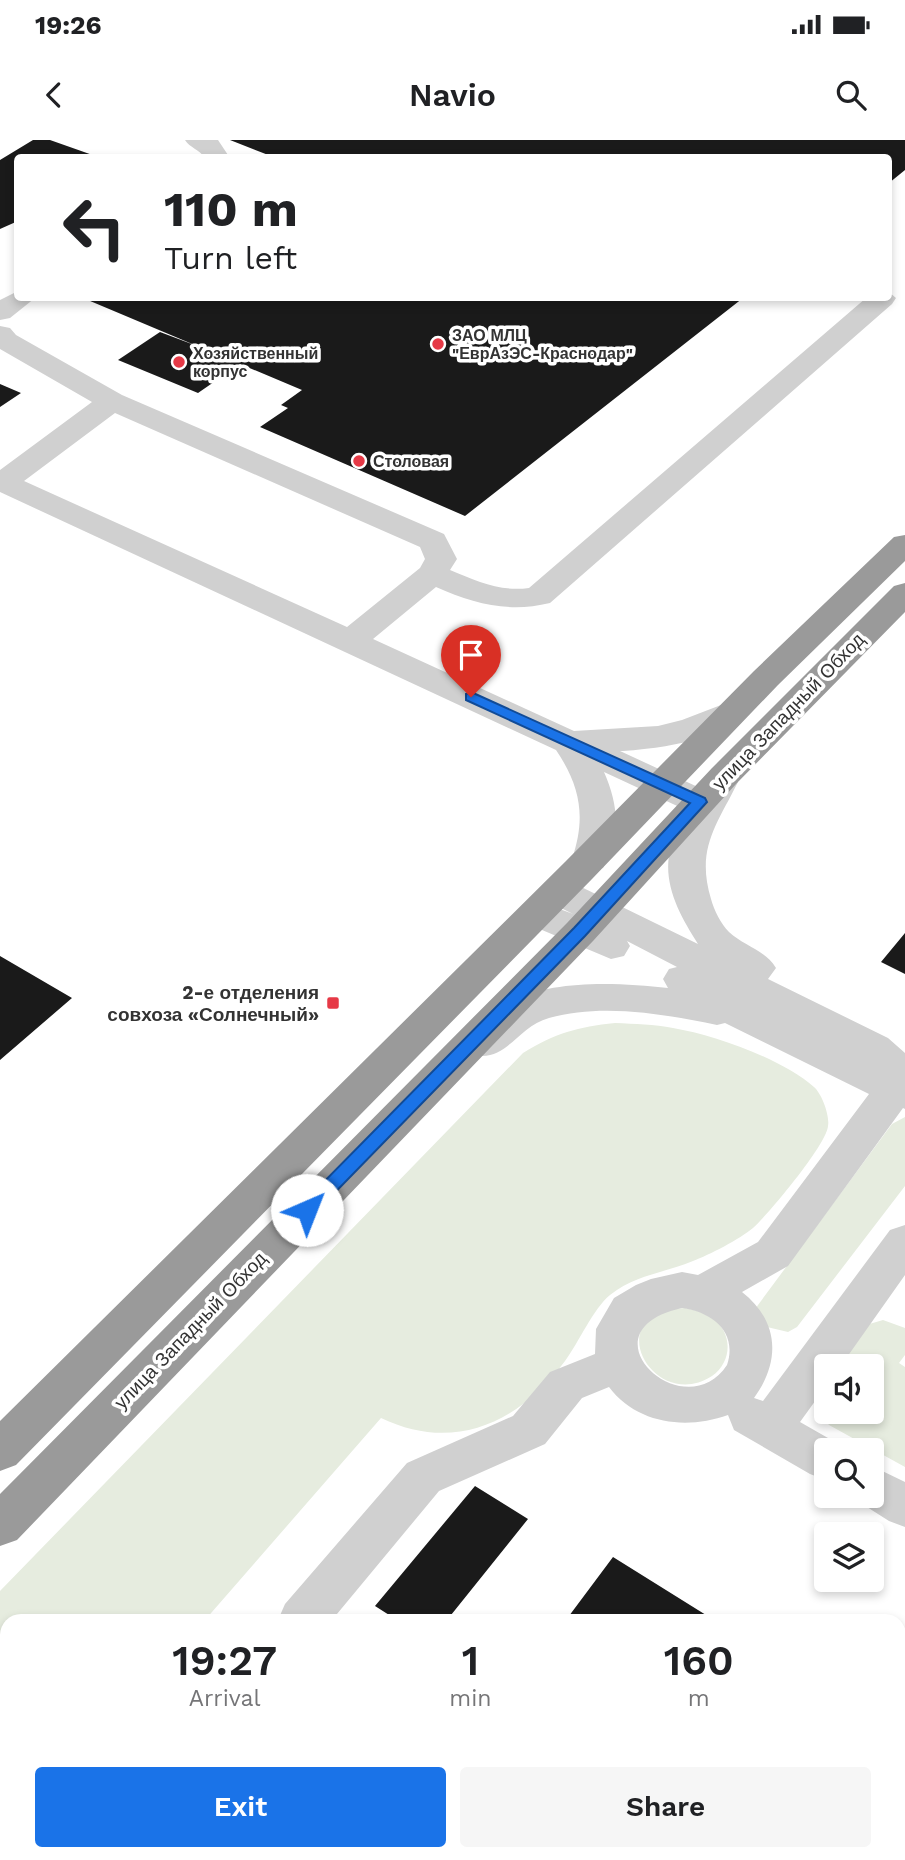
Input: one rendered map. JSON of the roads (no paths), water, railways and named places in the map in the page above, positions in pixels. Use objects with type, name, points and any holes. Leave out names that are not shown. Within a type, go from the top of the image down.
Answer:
[{"type":"highway","name":"улица Западный Обход","points":[[0,1451],[590,859],[734,710],[905,544]]},
{"type":"highway","name":"улица Западный Обход","points":[[0,1525],[589,922],[712,789],[905,593]]},
{"type":"street","points":[[197,140],[208,144],[215,154]]},
{"type":"street","points":[[0,312],[16,301]]},
{"type":"street","points":[[432,574],[487,597],[514,601],[539,596],[879,301]]},
{"type":"street","points":[[0,334],[6,341],[112,401],[433,541],[441,559],[432,574],[351,641]]},
{"type":"street","points":[[112,401],[2,482],[662,783],[712,789],[689,845],[685,876],[696,911],[715,941],[841,1016],[889,1048],[900,1072],[900,1091],[773,1254],[703,1293]]},
{"type":"street","points":[[568,741],[676,736],[734,710]]},
{"type":"street","points":[[568,741],[582,760],[596,802],[599,829],[590,859]]},
{"type":"street","points":[[547,902],[889,1048]]},
{"type":"street","points":[[589,922],[699,986],[749,1019],[900,1091]]},
{"type":"street","points":[[441,1073],[490,1040],[512,1018],[543,1005],[642,997],[679,1001],[749,1019]]},
{"type":"street","points":[[770,1428],[905,1241]]},
{"type":"street","points":[[682,1290],[703,1293],[723,1302],[739,1316],[750,1333],[754,1353],[749,1372],[738,1387],[720,1399],[697,1406],[673,1405],[649,1396],[631,1383],[618,1364],[614,1345],[617,1327],[627,1312],[642,1300],[661,1292],[682,1290]]},
{"type":"street","points":[[307,1614],[423,1476],[529,1430],[566,1385],[618,1364]]},
{"type":"street","points":[[720,1399],[814,1453]]},
{"type":"street","points":[[884,1493],[905,1506]]},
{"type":"place","name":"ЗАО МЛЦ \"ЕврАзЭС-Краснодар\"","points":[[438,344]]},
{"type":"place","name":"Хозяйственный корпус","points":[[179,362]]},
{"type":"place","name":"Столовая","points":[[359,461]]},
{"type":"place","name":"2-е отделения совхоза «Солнечный»","points":[[333,1003]]}]
